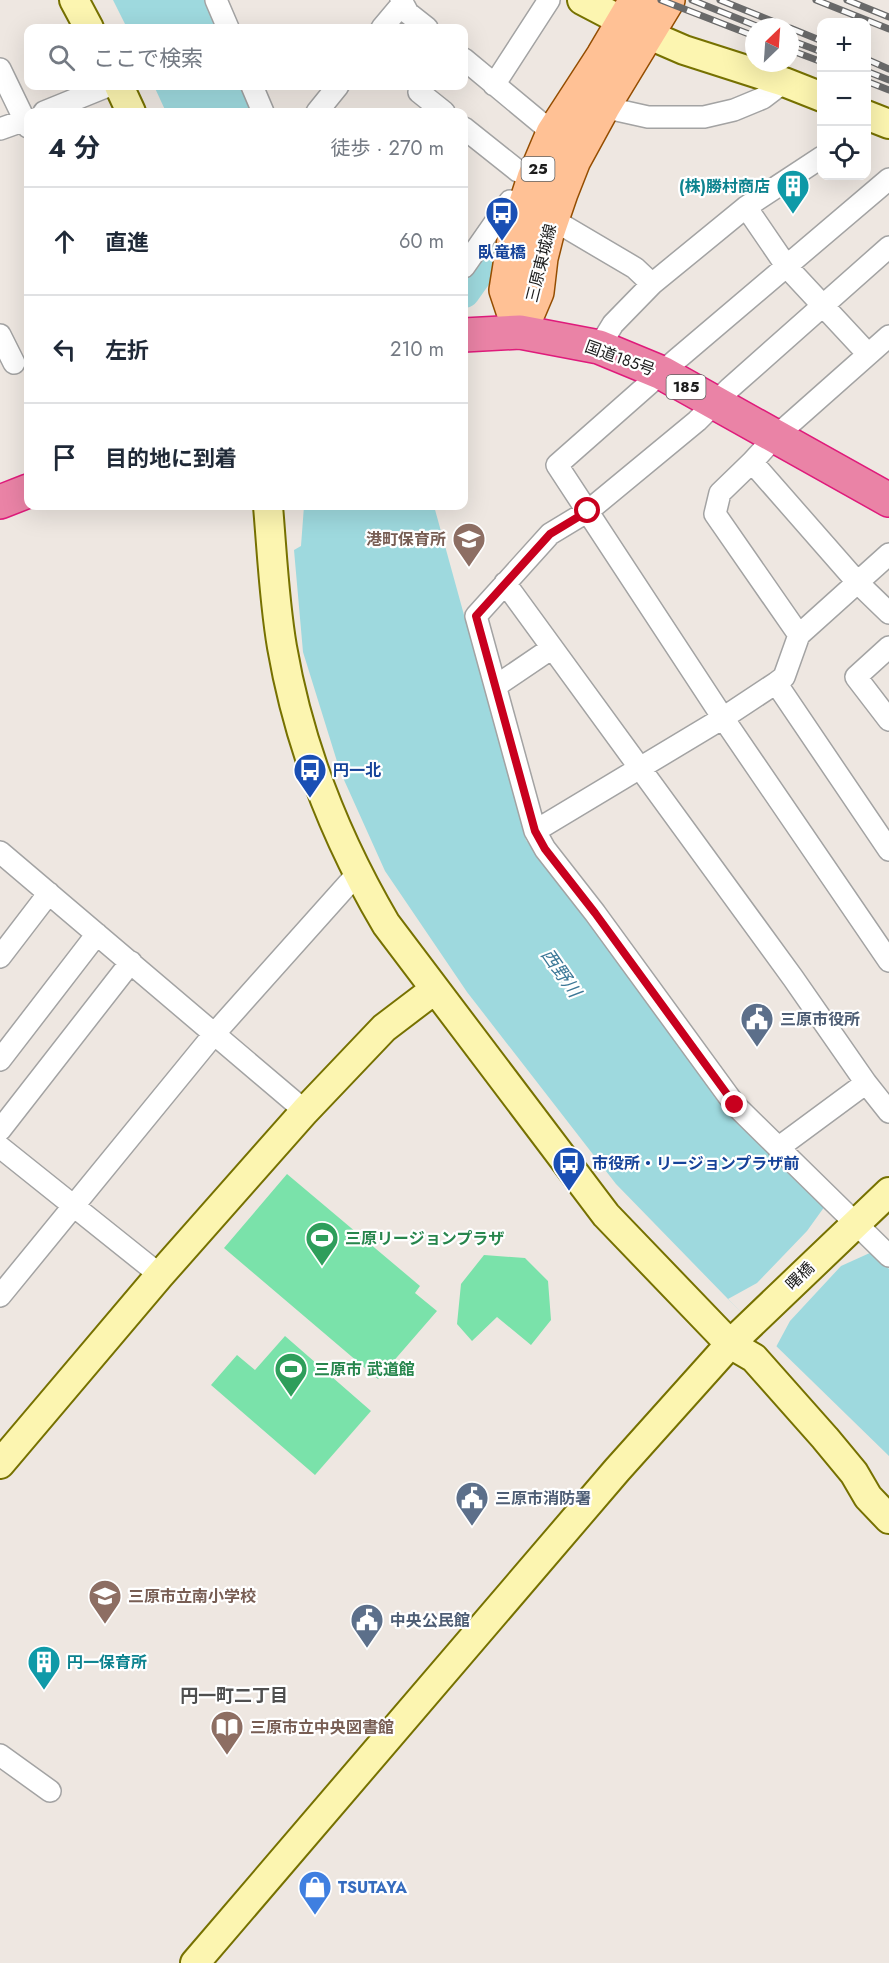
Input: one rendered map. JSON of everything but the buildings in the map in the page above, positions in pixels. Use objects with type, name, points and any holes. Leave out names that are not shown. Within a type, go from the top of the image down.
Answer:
[{"type":"highway","name":"国道185号","points":[[468,335],[520,332],[599,348],[662,373],[889,500]]},
{"type":"highway","points":[[0,502],[24,493]]},
{"type":"main road","name":"三原東城線","points":[[536,202],[553,133],[635,19],[668,0]]},
{"type":"main road","name":"三原東城線","points":[[520,332],[506,290],[514,240],[536,202],[574,160],[603,107],[635,19]]},
{"type":"street","points":[[74,0],[87,24]]},
{"type":"street","points":[[216,0],[226,24]]},
{"type":"street","points":[[494,84],[549,0]]},
{"type":"street","points":[[582,0],[635,19],[684,50],[817,95]]},
{"type":"street","points":[[385,24],[402,1],[408,13],[422,24]]},
{"type":"street","points":[[468,62],[553,133]]},
{"type":"street","points":[[0,69],[24,108]]},
{"type":"street","points":[[603,107],[648,117],[704,117],[734,110],[763,98],[784,82]]},
{"type":"street","points":[[58,108],[99,90]]},
{"type":"street","points":[[121,90],[129,108]]},
{"type":"street","points":[[254,90],[261,108]]},
{"type":"street","points":[[320,108],[335,90]]},
{"type":"street","points":[[419,93],[439,108]]},
{"type":"street","points":[[871,117],[889,124]]},
{"type":"street","points":[[0,129],[24,122]]},
{"type":"street","points":[[468,131],[518,171],[536,202],[635,268],[652,284]]},
{"type":"street","points":[[599,348],[614,324],[652,284],[746,207],[817,161]]},
{"type":"street","points":[[889,179],[557,465],[723,718],[889,961]]},
{"type":"street","points":[[468,261],[510,201],[536,202]]},
{"type":"street","points":[[746,207],[787,267],[868,354]]},
{"type":"street","points":[[889,247],[714,402],[697,421],[588,511],[550,534],[476,616],[535,831],[545,849],[595,913],[735,1105],[853,1227],[889,1256]]},
{"type":"street","points":[[0,335],[14,362]]},
{"type":"street","points":[[799,635],[715,514],[720,493],[775,437],[889,336]]},
{"type":"street","points":[[752,462],[858,583],[889,613]]},
{"type":"street","points":[[267,510],[282,646],[293,701],[307,751],[357,874],[386,924],[606,1215],[730,1344],[754,1358],[825,1438],[854,1473],[868,1497],[889,1519]]},
{"type":"street","points":[[535,831],[723,718],[784,677],[799,635],[889,554]]},
{"type":"street","points":[[505,583],[889,1112]]},
{"type":"street","points":[[889,647],[856,677],[889,720]]},
{"type":"street","points":[[496,686],[552,648]]},
{"type":"street","points":[[776,683],[889,850]]},
{"type":"street","points":[[0,852],[305,1111]]},
{"type":"street","points":[[0,1296],[215,1033],[357,874]]},
{"type":"street","points":[[0,957],[49,893]]},
{"type":"street","points":[[0,1060],[97,933]]},
{"type":"street","points":[[0,1130],[131,962]]},
{"type":"street","points":[[0,1464],[160,1275],[305,1111],[384,1028],[434,990]]},
{"type":"street","points":[[778,1148],[866,1083]]},
{"type":"street","points":[[0,1147],[160,1275]]},
{"type":"street","name":"曙橋","points":[[195,1963],[617,1470],[730,1344],[889,1192]]},
{"type":"street","points":[[0,1755],[51,1791]]},
{"type":"green space","name":"三原リージョンプラザ","points":[[287,1174],[420,1286],[415,1293],[437,1311],[378,1379],[224,1248]]},
{"type":"green space","points":[[484,1255],[525,1258],[548,1281],[551,1320],[531,1345],[497,1317],[472,1341],[457,1324],[461,1284]]},
{"type":"green space","name":"三原市 武道館","points":[[285,1336],[371,1411],[315,1475],[211,1385],[237,1355],[255,1370]]},
{"type":"water","points":[[113,0],[206,0],[216,24],[125,24]]},
{"type":"water","points":[[156,90],[244,90],[251,108],[164,108]]},
{"type":"water","name":"西野川","points":[[304,510],[435,510],[526,840],[729,1109],[889,1269],[889,1456],[728,1299],[616,1184],[467,992],[385,871],[340,771],[303,652],[294,550],[301,546]]},
{"type":"pier","points":[[825,1206],[872,1252],[841,1266],[790,1321],[776,1347],[728,1299],[757,1283],[807,1231]]},
{"type":"waterway","points":[[468,286],[491,254]]},
{"type":"railway","points":[[661,0],[745,33]]},
{"type":"railway","points":[[692,0],[745,21]]},
{"type":"railway","points":[[720,0],[765,18]]},
{"type":"railway","points":[[816,0],[889,29]]},
{"type":"railway","points":[[847,0],[889,17]]},
{"type":"railway","points":[[799,32],[817,39]]},
{"type":"railway","points":[[799,43],[817,50]]},
{"type":"railway","points":[[799,53],[817,60]]},
{"type":"railway","points":[[871,61],[889,69]]},
{"type":"railway","points":[[869,72],[889,80]]},
{"type":"railway","points":[[871,83],[889,90]]},
{"type":"place","name":"(株)勝村商店","points":[[793,215]]},
{"type":"place","name":"臥竜橋","points":[[502,242]]},
{"type":"place","name":"港町保育所","points":[[469,568]]},
{"type":"place","name":"円一北","points":[[310,799]]},
{"type":"place","name":"三原市役所","points":[[757,1048]]},
{"type":"place","name":"市役所・リージョンプラザ前","points":[[569,1192]]},
{"type":"place","name":"三原リージョンプラザ","points":[[322,1267]]},
{"type":"place","name":"三原市 武道館","points":[[291,1398]]},
{"type":"place","name":"三原市消防署","points":[[472,1527]]},
{"type":"place","name":"三原市立南小学校","points":[[105,1625]]},
{"type":"place","name":"中央公民館","points":[[367,1649]]},
{"type":"place","name":"円一保育所","points":[[44,1691]]},
{"type":"place","name":"三原市立中央図書館","points":[[227,1756]]},
{"type":"place","name":"TSUTAYA","points":[[315,1916]]},
{"type":"district","name":"円一町二丁目","points":[[234,1696]]},
{"type":"route","points":[[588,511],[550,534],[476,616],[535,831],[545,849],[595,913],[735,1105]]}]
